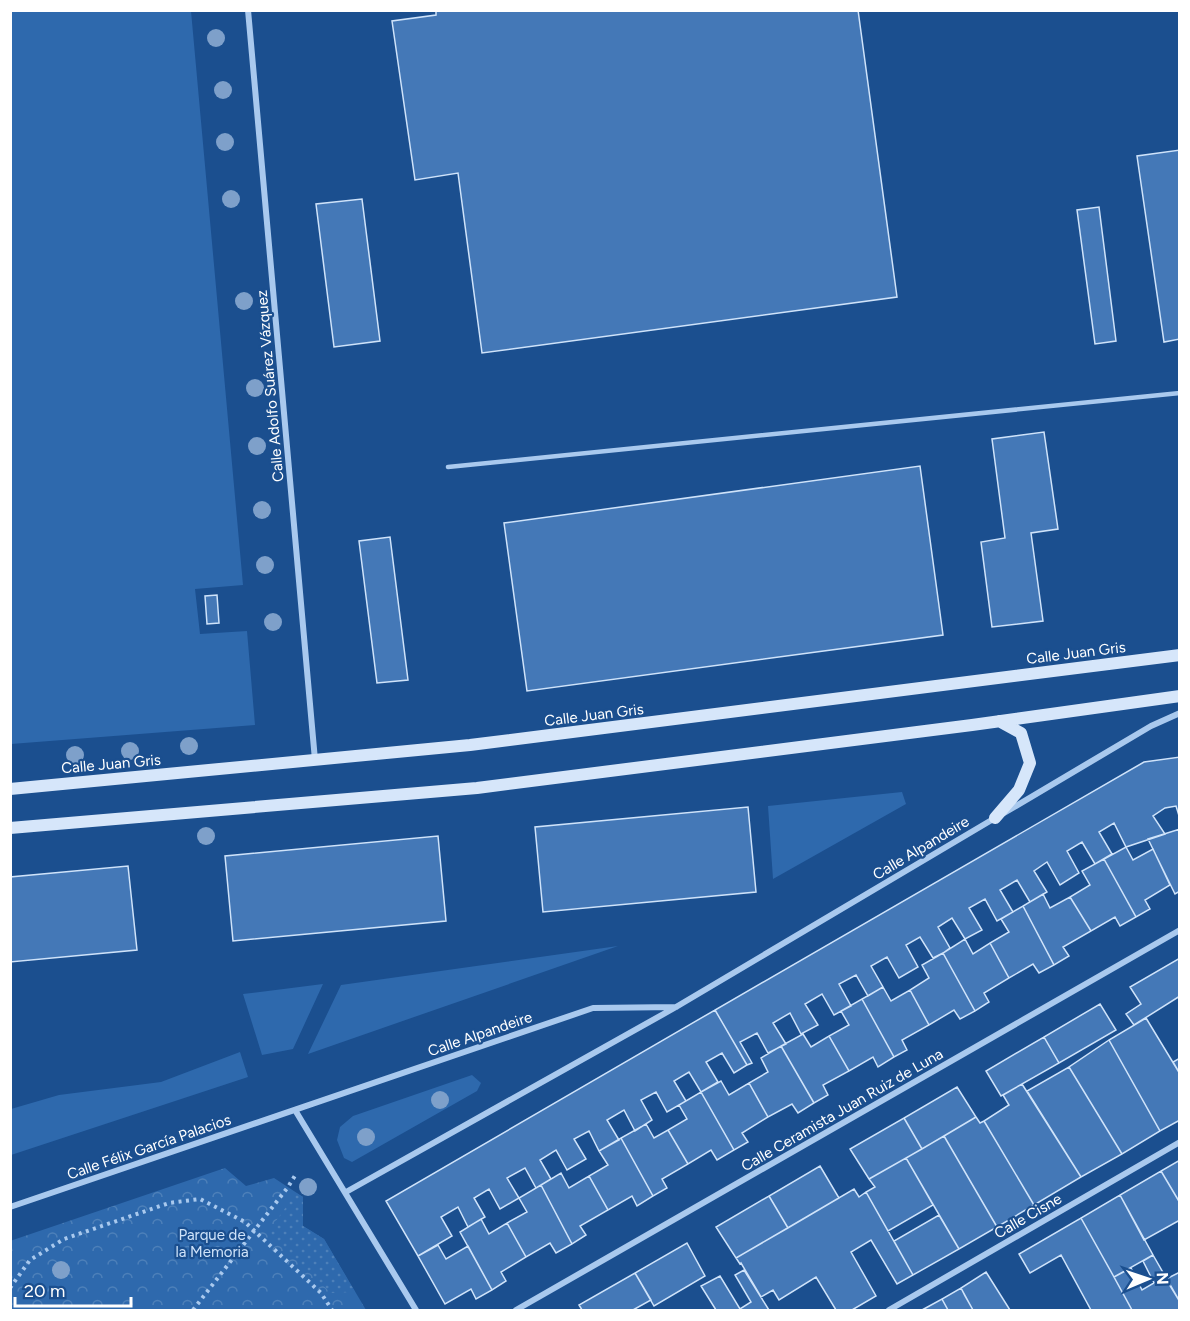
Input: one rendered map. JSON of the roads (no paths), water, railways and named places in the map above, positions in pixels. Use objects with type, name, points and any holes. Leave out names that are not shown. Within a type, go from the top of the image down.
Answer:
[{"type":"main road","name":"Calle Juan Gris","points":[[10,789],[470,746],[1179,655]]},
{"type":"main road","points":[[10,828],[477,788],[1179,696]]},
{"type":"main road","points":[[995,818],[1019,790],[1030,762],[1021,734],[999,721]]},
{"type":"street","name":"Calle Adolfo Suárez Vázquez","points":[[248,10],[315,760]]},
{"type":"street","name":"Calle Alpandeire","points":[[346,1192],[676,1007],[1151,726],[1179,713]]},
{"type":"street","name":"Calle Ceramista Juan Ruiz de Luna","points":[[516,1311],[1179,930]]},
{"type":"street","name":"Calle Alpandeire","points":[[296,1110],[592,1008],[676,1007]]},
{"type":"street","points":[[296,1110],[416,1311]]},
{"type":"street","name":"Calle Félix García Palacios","points":[[10,1208],[296,1110]]},
{"type":"street","name":"Calle Cisne","points":[[889,1311],[1179,1142]]},
{"type":"lane","points":[[448,466],[1179,393]]},
{"type":"park label","name":"Parque de la Memoria","points":[[212,1244]]}]
